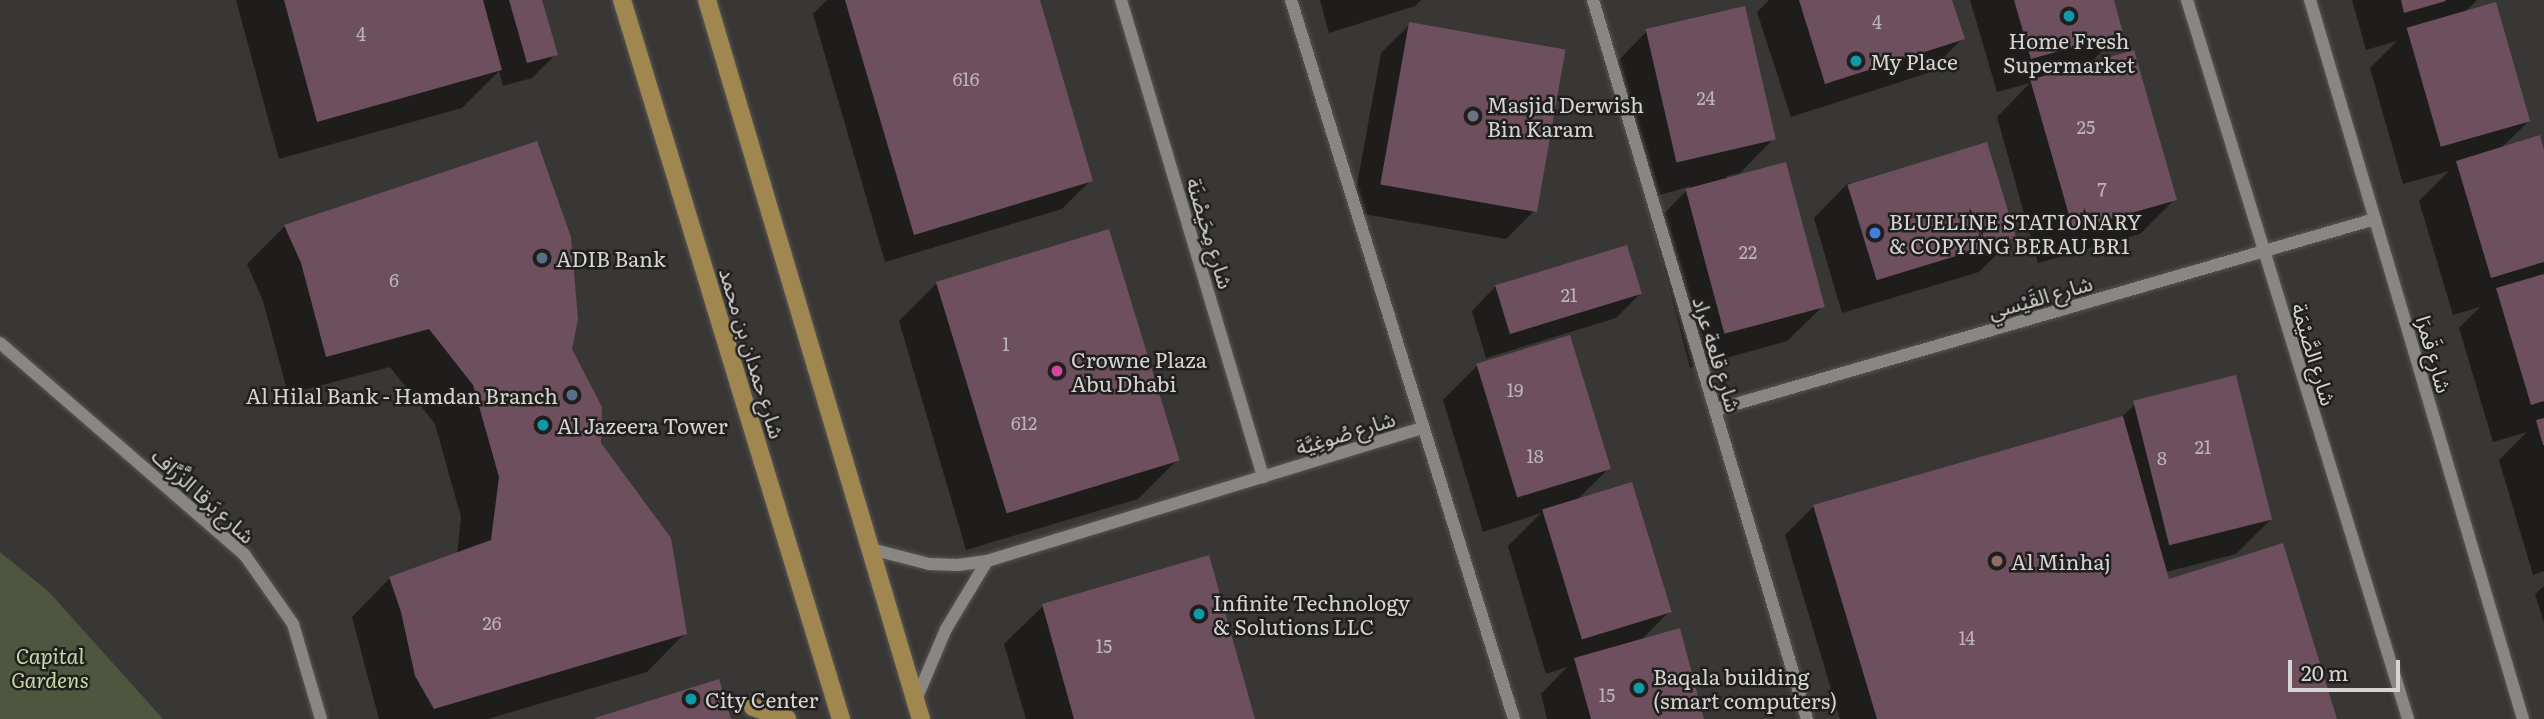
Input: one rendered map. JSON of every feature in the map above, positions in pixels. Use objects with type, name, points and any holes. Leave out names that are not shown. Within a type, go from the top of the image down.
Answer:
[{"type":"main road","name":"شارع حمدان بن محمد","points":[[622,0],[841,719]]},
{"type":"main road","points":[[707,0],[918,711]]},
{"type":"main road","points":[[753,707],[787,719]]},
{"type":"street","name":"شارع مِحَيصْنَة","points":[[1121,0],[1264,477]]},
{"type":"street","points":[[1291,0],[1422,428]]},
{"type":"street","name":"شارع قلعة عراد","points":[[1593,0],[1807,719]]},
{"type":"street","name":"شارع الصَّيْمَة","points":[[2187,0],[2408,719]]},
{"type":"street","name":"شارع قَمرَا","points":[[2310,0],[2523,719]]},
{"type":"street","name":"شارع القَيْسي","points":[[1715,410],[2375,219]]},
{"type":"street","name":"شارع بَرقا الزَّرَّاف","points":[[0,342],[244,554],[293,624],[321,719]]},
{"type":"street","name":"شارع صُوغِيَّة","points":[[871,549],[929,564],[987,561],[1422,428],[1441,481],[1514,719]]},
{"type":"street","points":[[918,711],[946,629],[987,561]]},
{"type":"green space","name":"Capital Gardens","points":[[0,552],[49,592],[163,719],[0,719]]},
{"type":"building","points":[[284,0],[483,0],[502,70],[317,122]]},
{"type":"building","points":[[509,0],[542,0],[558,55],[527,63]]},
{"type":"building","points":[[845,0],[1040,0],[1093,181],[914,235]]},
{"type":"building","name":"My Place","points":[[1799,0],[1952,0],[1965,39],[1825,84]]},
{"type":"building","name":"Home Fresh Supermarket","points":[[2014,0],[2114,0],[2123,33],[2031,59]]},
{"type":"building","points":[[2401,0],[2445,0],[2446,1],[2404,13]]},
{"type":"building","points":[[2496,2],[2530,121],[2441,147],[2407,28]]},
{"type":"building","points":[[1745,6],[1776,139],[1676,162],[1646,29]]},
{"type":"building","name":"Masjid Derwish Bin Karam","points":[[1409,22],[1566,50],[1537,212],[1380,184]]},
{"type":"building","points":[[2134,50],[2177,200],[2073,230],[2030,80]]},
{"type":"building","points":[[2540,135],[2544,150],[2544,262],[2491,278],[2456,161]]},
{"type":"building","name":"Al Jazeera Tower","points":[[537,141],[571,237],[578,319],[572,349],[602,407],[601,443],[671,538],[687,634],[434,709],[415,676],[401,612],[389,577],[491,540],[499,477],[473,385],[429,329],[326,357],[301,263],[284,225]]},
{"type":"building","points":[[1987,142],[2016,238],[1877,280],[1847,185]]},
{"type":"building","points":[[1786,162],[1825,307],[1724,334],[1686,189]]},
{"type":"building","name":"Crowne Plaza Abu Dhabi","points":[[1109,229],[1180,460],[1007,513],[936,282]]},
{"type":"building","points":[[1627,245],[1642,294],[1510,334],[1495,285]]},
{"type":"building","points":[[2544,274],[2544,401],[2531,405],[2496,288]]},
{"type":"building","points":[[1570,335],[1611,469],[1517,498],[1476,364]]},
{"type":"building","points":[[2236,375],[2272,520],[2169,545],[2133,401]]},
{"type":"building","name":"Al Minhaj","points":[[2123,416],[2169,579],[2283,543],[2337,719],[1877,719],[1813,505]]},
{"type":"building","points":[[2544,418],[2544,445],[2543,445],[2536,420]]},
{"type":"building","points":[[1632,482],[1672,612],[1582,640],[1542,509]]},
{"type":"building","points":[[1209,555],[1255,719],[1074,719],[1042,604]]},
{"type":"building","name":"Baqala building (smart computers)","points":[[1680,628],[1704,719],[1591,719],[1574,658]]},
{"type":"building","name":"City Center","points":[[719,679],[731,719],[595,719],[595,718]]},
{"type":"place","name":"Home Fresh Supermarket","points":[[2069,16]]},
{"type":"place","name":"My Place","points":[[1856,61]]},
{"type":"place","name":"Masjid Derwish Bin Karam","points":[[1473,116]]},
{"type":"place","name":"BLUELINE STATIONARY & COPYING BERAU BR1","points":[[1875,233]]},
{"type":"place","name":"ADIB Bank","points":[[542,258]]},
{"type":"place","name":"Crowne Plaza Abu Dhabi","points":[[1057,371]]},
{"type":"place","name":"Al Hilal Bank - Hamdan Branch","points":[[572,395]]},
{"type":"place","name":"Al Jazeera Tower","points":[[543,425]]},
{"type":"place","name":"Al Minhaj","points":[[1997,561]]},
{"type":"place","name":"Infinite Technology & Solutions LLC","points":[[1199,614]]},
{"type":"place","name":"Baqala building (smart computers)","points":[[1639,688]]},
{"type":"place","name":"City Center","points":[[691,699]]}]
